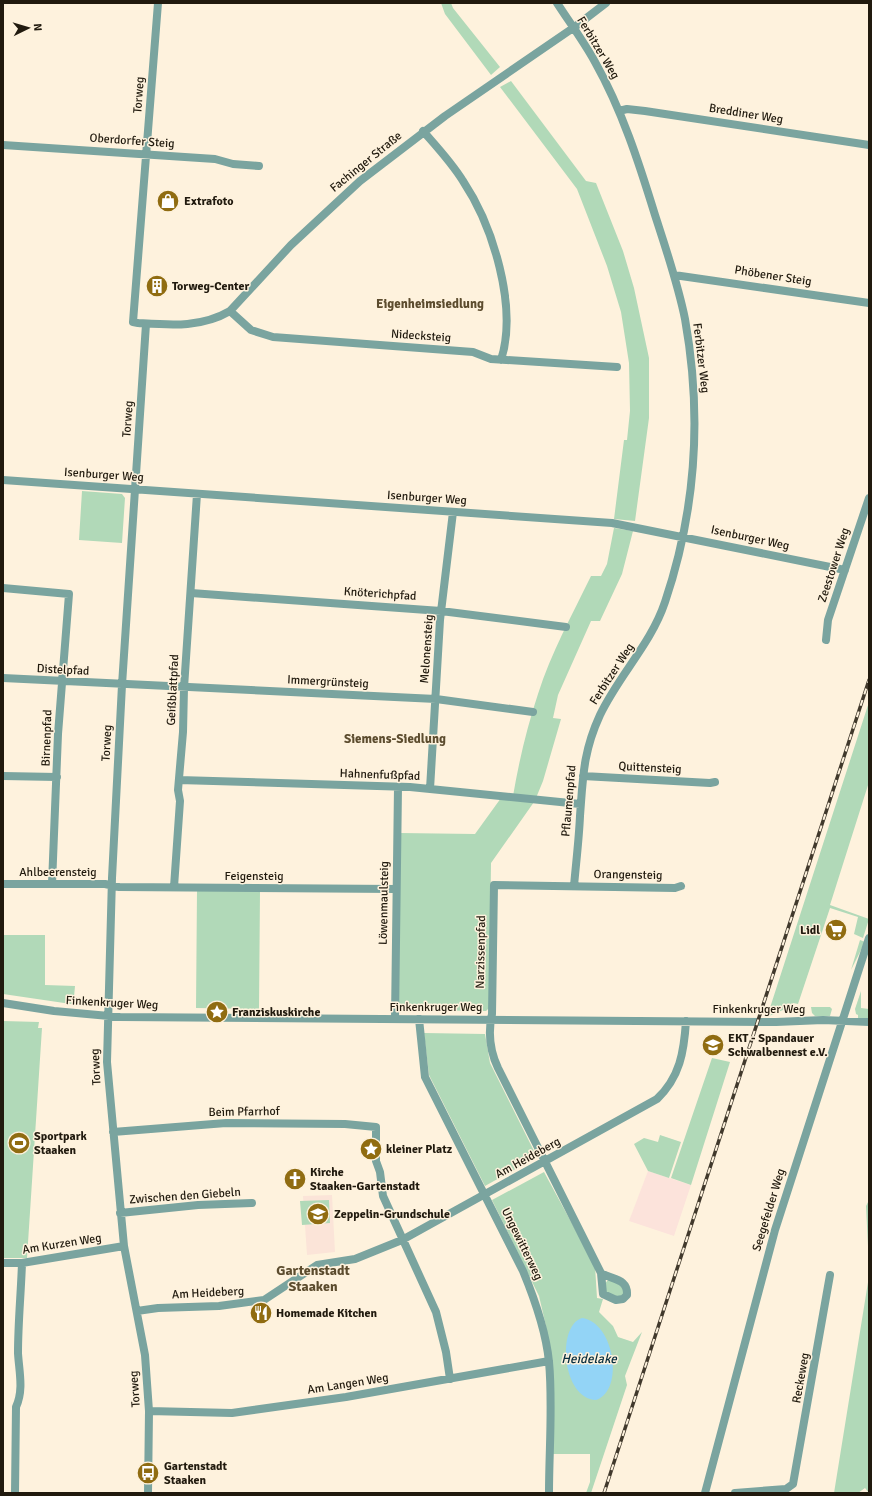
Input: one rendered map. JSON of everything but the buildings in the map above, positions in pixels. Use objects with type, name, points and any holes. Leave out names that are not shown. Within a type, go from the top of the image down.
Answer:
[{"type":"street","name":"Torweg","points":[[148,1493],[149,1412],[145,1355],[124,1246],[107,1062],[112,886],[122,685],[146,324],[134,322],[158,3]]},
{"type":"street","name":"Ferbitzer Weg","points":[[557,3],[596,63],[619,110],[634,147],[674,274],[690,350],[695,406],[694,458],[683,536],[666,600],[657,624],[608,700],[598,721]]},
{"type":"street","name":"Fachinger Straße","points":[[146,324],[187,325],[201,323],[217,318],[230,311],[291,245],[345,194],[423,131],[573,28],[606,3]]},
{"type":"street","name":"Breddiner Weg","points":[[619,110],[645,110],[869,145]]},
{"type":"street","points":[[423,131],[464,182],[479,207],[492,240],[502,278],[506,319],[505,345],[501,360]]},
{"type":"street","name":"Oberdorfer Steig","points":[[3,145],[217,159],[233,164],[259,166]]},
{"type":"street","name":"Phöbener Steig","points":[[674,274],[869,303]]},
{"type":"street","name":"Nidecksteig","points":[[230,311],[251,330],[273,337],[473,352],[486,358],[501,360],[617,367]]},
{"type":"street","name":"Isenburger Weg","points":[[3,480],[612,523],[683,536],[845,570]]},
{"type":"street","name":"Geißblattpfad","points":[[174,887],[180,801],[178,780],[183,732],[184,688],[192,593],[197,494]]},
{"type":"street","name":"Zeestower Weg","points":[[826,640],[828,620],[869,498]]},
{"type":"street","name":"Melonensteig","points":[[430,789],[441,611],[453,512]]},
{"type":"street","name":"Birnenpfad","points":[[3,588],[69,594],[62,682],[52,884]]},
{"type":"street","name":"Knöterichpfad","points":[[192,593],[441,611],[566,627]]},
{"type":"street","name":"Distelpfad","points":[[3,678],[122,685]]},
{"type":"street","name":"Immergrünsteig","points":[[122,685],[436,699],[533,712]]},
{"type":"street","name":"Pflaumenpfad","points":[[574,886],[585,753],[598,721]]},
{"type":"street","points":[[3,776],[57,778]]},
{"type":"street","name":"Quittensteig","points":[[583,776],[710,784],[715,782]]},
{"type":"street","name":"Hahnenfußpfad","points":[[178,780],[398,787],[580,804]]},
{"type":"street","name":"Löwenmaulsteig","points":[[395,1019],[398,787]]},
{"type":"street","name":"Ahlbeerensteig","points":[[3,884],[112,886]]},
{"type":"street","name":"Narzissenpfad","points":[[490,1020],[494,885],[574,886]]},
{"type":"street","name":"Feigensteig","points":[[112,886],[396,889]]},
{"type":"street","name":"Orangensteig","points":[[574,886],[675,888],[681,886]]},
{"type":"street","name":"Seegefelder Weg","points":[[705,1493],[775,1230],[869,938]]},
{"type":"street","name":"Finkenkruger Weg","points":[[3,1002],[54,1011],[108,1016],[869,1022]]},
{"type":"street","name":"Ungewitterweg","points":[[419,1019],[425,1077],[485,1195],[532,1294],[542,1326],[549,1361],[549,1493]]},
{"type":"street","points":[[490,1020],[490,1040],[494,1060],[601,1272]]},
{"type":"street","name":"Am Heideberg","points":[[137,1311],[158,1308],[212,1307],[264,1300],[316,1265],[329,1264],[362,1257],[402,1240],[648,1106],[667,1089],[676,1073],[682,1058],[686,1021]]},
{"type":"street","name":"Beim Pfarrhof","points":[[113,1132],[226,1124],[338,1123],[376,1128],[376,1161],[380,1172],[383,1196],[402,1240]]},
{"type":"street","name":"Zwischen den Giebeln","points":[[120,1213],[198,1205],[252,1203]]},
{"type":"street","points":[[402,1240],[430,1295],[436,1312],[446,1352],[450,1379]]},
{"type":"street","name":"Am Kurzen Weg","points":[[3,1263],[22,1263],[124,1246]]},
{"type":"street","points":[[15,1493],[16,1407],[20,1399],[20,1366],[18,1354],[22,1263]]},
{"type":"street","name":"Reckeweg","points":[[735,1493],[786,1489],[793,1484],[830,1275]]},
{"type":"street","name":"Am Langen Weg","points":[[149,1412],[232,1413],[346,1397],[549,1361]]},
{"type":"shaded area","points":[[648,1171],[691,1185],[674,1236],[629,1221]]},
{"type":"shaded area","name":"Zeppelin-Grundschule","points":[[332,1195],[335,1252],[307,1255],[303,1196]]},
{"type":"green space","points":[[441,3],[451,3],[453,8],[500,67],[491,75],[445,14]]},
{"type":"green space","points":[[511,81],[586,181],[596,183],[623,251],[634,288],[649,358],[649,418],[635,521],[614,519],[624,440],[627,440],[630,411],[629,363],[621,312],[607,266],[577,189],[500,87]]},
{"type":"green space","points":[[82,491],[122,494],[125,498],[122,543],[79,540]]},
{"type":"green space","points":[[614,528],[633,531],[622,574],[600,621],[591,621],[558,695],[553,718],[561,719],[543,781],[536,798],[513,796],[527,732],[543,679],[562,634],[591,576],[601,576],[607,564]]},
{"type":"green space","points":[[869,702],[869,782],[830,905],[869,919],[863,938],[854,934],[858,917],[830,908],[798,1004],[793,1003],[792,1006],[767,1017]]},
{"type":"green space","points":[[501,798],[534,802],[491,863],[489,1008],[486,1011],[401,1010],[398,1007],[400,833],[475,834]]},
{"type":"green space","points":[[197,891],[260,891],[259,1009],[196,1008]]},
{"type":"green space","points":[[3,935],[45,935],[45,985],[75,986],[74,997],[99,1001],[99,1005],[71,1004],[3,994]]},
{"type":"green space","points":[[860,940],[865,942],[851,970]]},
{"type":"green space","points":[[861,991],[861,1008],[869,1009],[869,1019],[858,1019],[858,1015],[856,1014],[855,1009]]},
{"type":"green space","points":[[811,1007],[830,1007],[832,1009],[830,1016],[815,1016],[812,1013]]},
{"type":"green space","name":"Sportpark Staaken","points":[[3,1021],[39,1022],[38,1028],[42,1028],[27,1258],[3,1258]]},
{"type":"green space","points":[[424,1033],[485,1034],[490,1063],[537,1157],[485,1186],[429,1075]]},
{"type":"green space","points":[[712,1058],[730,1062],[691,1185],[671,1178]]},
{"type":"green space","points":[[660,1135],[681,1142],[669,1178],[648,1171],[634,1144],[644,1138],[658,1142]]},
{"type":"green space","points":[[544,1172],[595,1266],[597,1298],[603,1299],[599,1312],[613,1326],[618,1337],[633,1342],[642,1332],[625,1376],[627,1385],[591,1493],[586,1493],[590,1482],[590,1454],[552,1454],[546,1326],[539,1296],[492,1200]]},
{"type":"green space","points":[[329,1200],[330,1223],[302,1225],[300,1201]]},
{"type":"green space","points":[[869,1200],[869,1266],[866,1206]]},
{"type":"green space","points":[[869,1276],[869,1493],[865,1488],[858,1493],[834,1493]]},
{"type":"green space","points":[[608,1280],[626,1288],[621,1298],[607,1295],[603,1286]]},
{"type":"water","name":"Heidelake","points":[[582,1318],[593,1322],[602,1331],[608,1343],[612,1357],[613,1371],[611,1384],[605,1394],[596,1400],[585,1397],[576,1388],[570,1376],[566,1362],[568,1334],[574,1324]]},
{"type":"railway","points":[[604,1493],[869,680]]},
{"type":"place","name":"Extrafoto","points":[[168,201]]},
{"type":"place","name":"Torweg-Center","points":[[157,286]]},
{"type":"place","name":"Lidl","points":[[836,930]]},
{"type":"place","name":"Franziskuskirche","points":[[217,1012]]},
{"type":"place","name":"EKT - Spandauer Schwalbennest e.V.","points":[[713,1045]]},
{"type":"place","name":"Sportpark Staaken","points":[[19,1143]]},
{"type":"place","name":"kleiner Platz","points":[[371,1149]]},
{"type":"place","name":"Kirche Staaken-Gartenstadt","points":[[295,1179]]},
{"type":"place","name":"Zeppelin-Grundschule","points":[[318,1214]]},
{"type":"place","name":"Homemade Kitchen","points":[[261,1313]]},
{"type":"place","name":"Gartenstadt Staaken","points":[[148,1473]]},
{"type":"district","name":"Eigenheimsiedlung","points":[[430,304]]},
{"type":"district","name":"Siemens-Siedlung","points":[[395,739]]},
{"type":"district","name":"Gartenstadt Staaken","points":[[313,1278]]}]
